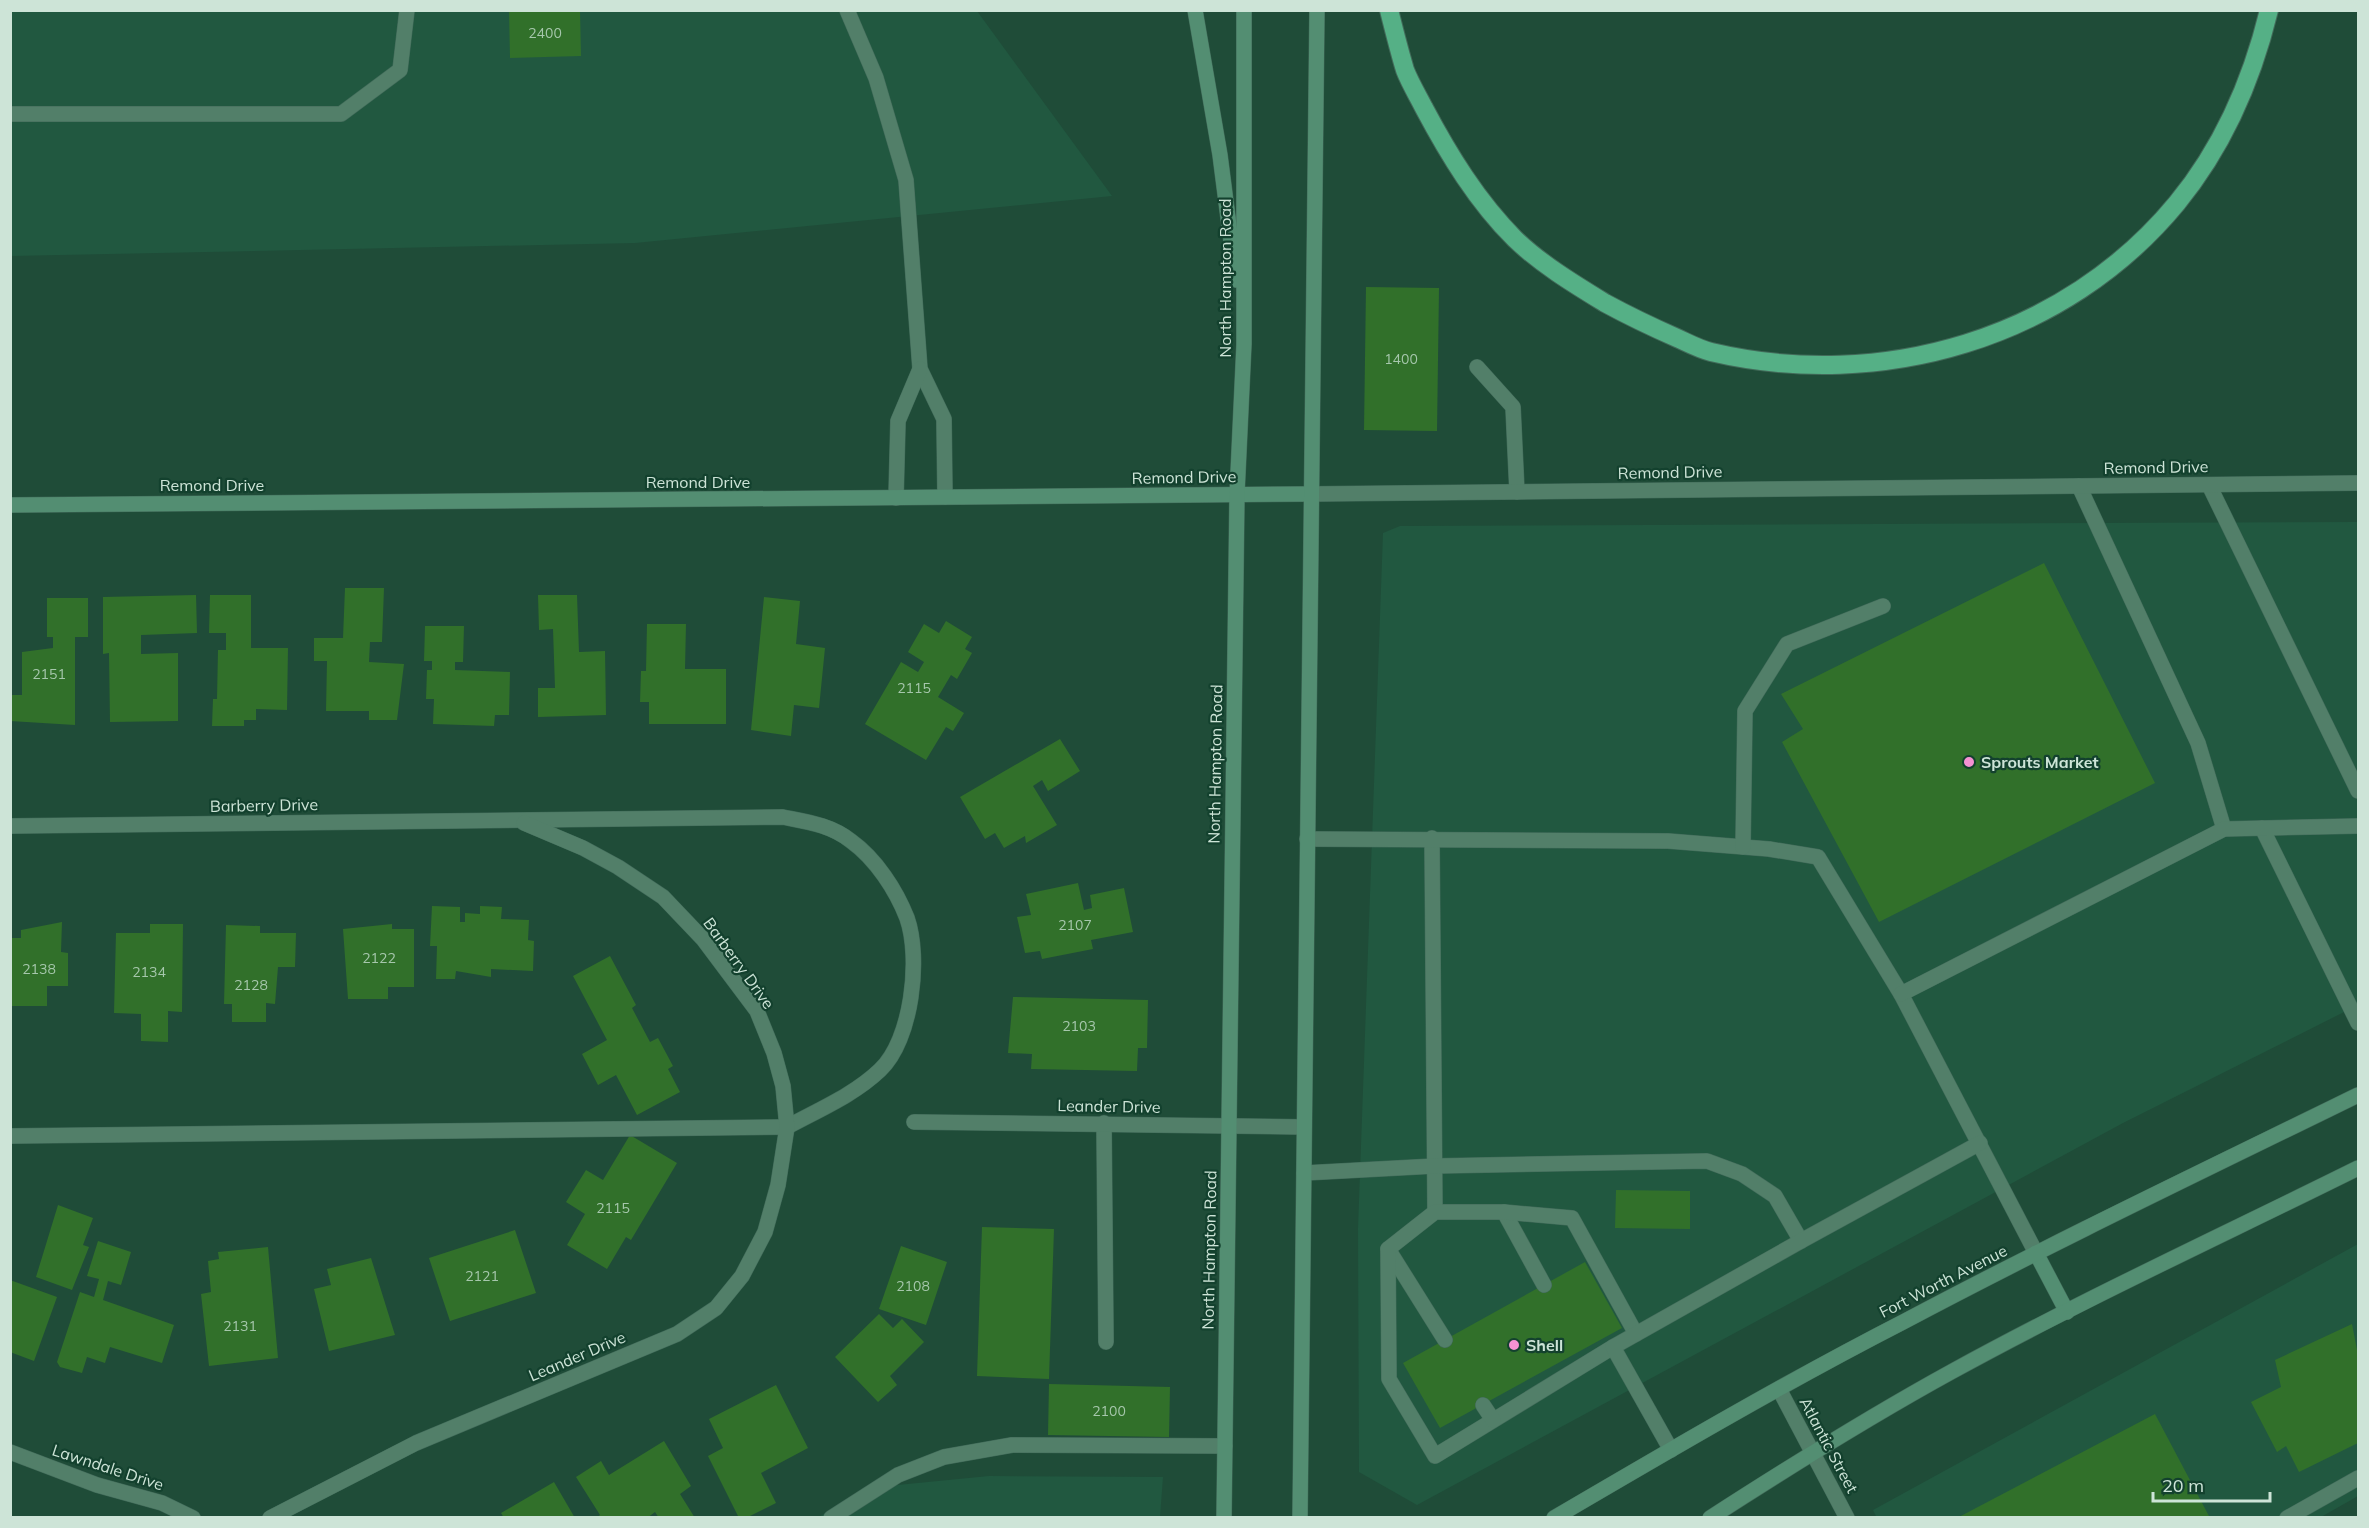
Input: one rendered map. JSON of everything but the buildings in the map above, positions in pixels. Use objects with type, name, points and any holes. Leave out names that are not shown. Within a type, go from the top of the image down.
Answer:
[{"type":"highway","points":[[1389,10],[1406,73],[1437,132],[1470,187],[1516,240],[1572,283],[1635,320],[1708,351],[1784,365],[1848,365],[1924,355],[1989,337],[2066,300],[2123,258],[2177,203],[2219,142],[2249,78],[2269,10]]},
{"type":"main road","points":[[1195,10],[1220,155],[1244,344]]},
{"type":"main road","name":"North Hampton Road","points":[[1224,1518],[1237,494],[1244,344],[1244,10]]},
{"type":"main road","points":[[1300,1518],[1317,10]]},
{"type":"main road","name":"Remond Drive","points":[[10,505],[1310,494]]},
{"type":"main road","name":"Fort Worth Avenue","points":[[1554,1518],[1903,1321],[2358,1095]]},
{"type":"main road","points":[[1710,1518],[1813,1452],[1951,1372],[2358,1168]]},
{"type":"main road","points":[[2036,1253],[2067,1312]]},
{"type":"street","points":[[10,114],[341,114],[400,70],[407,10]]},
{"type":"street","points":[[847,10],[876,78],[906,180],[920,369],[944,419],[945,497]]},
{"type":"street","points":[[1477,367],[1513,406],[1517,492]]},
{"type":"street","points":[[896,498],[898,421],[920,369]]},
{"type":"street","name":"Remond Drive","points":[[1310,494],[2358,483]]},
{"type":"street","points":[[2209,484],[2358,791]]},
{"type":"street","points":[[2079,486],[2198,743],[2224,830]]},
{"type":"street","points":[[1743,847],[1745,711],[1787,644],[1883,606]]},
{"type":"street","name":"Barberry Drive","points":[[10,825],[783,817],[826,826],[852,841],[884,874],[907,919],[912,956],[912,997],[902,1037],[881,1069],[840,1098],[787,1127],[783,1086],[774,1053],[757,1011],[703,939],[663,897],[618,867],[583,848],[518,821]]},
{"type":"street","points":[[1901,994],[2224,830],[2358,826]]},
{"type":"street","points":[[2262,828],[2358,1023]]},
{"type":"street","points":[[1432,838],[1436,1212]]},
{"type":"street","points":[[1307,839],[1668,841],[1743,847],[1818,857],[1901,994],[2036,1253]]},
{"type":"street","name":"Leander Drive","points":[[914,1122],[1304,1127]]},
{"type":"street","points":[[1104,1124],[1106,1342]]},
{"type":"street","points":[[10,1136],[787,1127]]},
{"type":"street","name":"Leander Drive","points":[[270,1518],[416,1443],[677,1334],[716,1308],[742,1276],[765,1232],[778,1185],[787,1127]]},
{"type":"street","points":[[1388,1249],[1389,1379],[1436,1456],[1587,1355],[1613,1347],[1980,1143]]},
{"type":"street","points":[[1304,1173],[1435,1166],[1707,1161],[1742,1174],[1775,1196],[1801,1241]]},
{"type":"street","points":[[1388,1249],[1436,1212],[1504,1212],[1572,1218],[1636,1334]]},
{"type":"street","points":[[1504,1212],[1544,1285]]},
{"type":"street","points":[[1388,1249],[1445,1340]]},
{"type":"street","points":[[1613,1347],[1671,1450]]},
{"type":"street","name":"Atlantic Street","points":[[1779,1389],[1846,1518]]},
{"type":"street","points":[[1483,1405],[1493,1420]]},
{"type":"street","points":[[831,1518],[898,1475],[944,1457],[1012,1444],[1225,1446]]},
{"type":"street","name":"Lawndale Drive","points":[[10,1452],[97,1485],[162,1503],[193,1518]]},
{"type":"street","points":[[2287,1518],[2358,1478]]},
{"type":"shaded area","points":[[10,11],[977,11],[1112,196],[635,243],[11,256]]},
{"type":"shaded area","points":[[2358,522],[2358,1005],[2123,1123],[1417,1505],[1359,1472],[1358,1229],[1383,533],[1400,526]]},
{"type":"shaded area","points":[[2358,1244],[2358,1496],[2321,1517],[1877,1518],[1873,1510]]},
{"type":"shaded area","points":[[989,1476],[1163,1477],[1160,1517],[817,1518],[867,1488]]},
{"type":"place","name":"Sprouts Market","points":[[1969,762]]},
{"type":"place","name":"Shell","points":[[1514,1345]]}]
